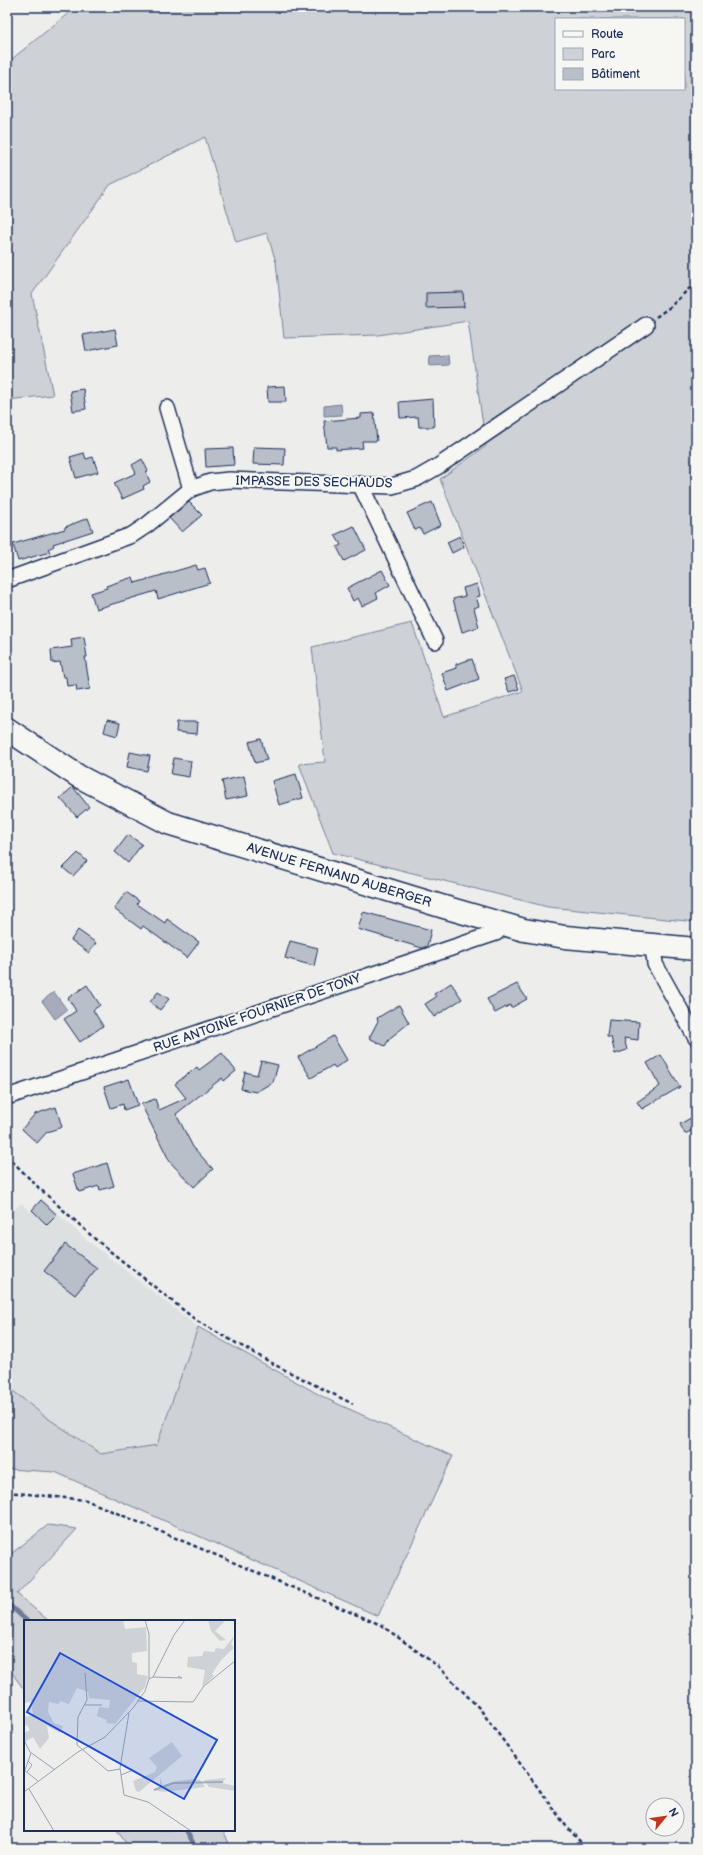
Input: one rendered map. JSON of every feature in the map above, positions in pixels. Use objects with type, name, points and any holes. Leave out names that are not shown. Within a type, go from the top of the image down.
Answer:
[{"type":"main road","name":"AVENUE FERNAND AUBERGER","points":[[7,730],[78,776],[168,823],[505,925],[565,938],[696,949]]},
{"type":"street","name":"IMPASSE DES SECHAUDS","points":[[7,580],[132,534],[147,525],[191,489],[210,482],[229,480],[392,486],[416,479],[426,474],[646,325]]},
{"type":"street","points":[[167,408],[191,489]]},
{"type":"street","points":[[360,484],[435,641]]},
{"type":"street","name":"RUE ANTOINE FOURNIER DE TONY","points":[[7,1097],[488,936],[496,933],[505,925]]},
{"type":"street","points":[[653,946],[655,964],[696,1038]]},
{"type":"path","points":[[646,325],[670,307],[696,282]]},
{"type":"path","points":[[7,1156],[38,1187],[95,1239],[197,1321],[279,1367],[353,1404]]},
{"type":"path","points":[[7,1492],[86,1500],[381,1625],[439,1667],[480,1709],[566,1826],[586,1848]]},
{"type":"shaded area","points":[[41,1198],[87,1240],[198,1327],[157,1445],[102,1454],[43,1415],[7,1386],[7,1217],[21,1203],[30,1212]]},
{"type":"green space","points":[[76,7],[696,7],[696,922],[548,907],[333,853],[299,764],[325,762],[312,647],[412,623],[444,717],[523,691],[440,479],[486,446],[468,321],[378,335],[284,338],[276,262],[267,233],[236,242],[205,137],[110,185],[32,294],[53,395],[7,400],[7,63]]},
{"type":"green space","points":[[198,1327],[327,1399],[453,1456],[378,1616],[55,1472],[7,1469],[7,1386],[43,1415],[101,1454],[157,1445]]},
{"type":"green space","points":[[48,1525],[77,1529],[17,1594],[48,1620],[24,1620],[24,1690],[7,1666],[7,1557]]},
{"type":"green space","points":[[118,1831],[223,1831],[231,1848],[129,1848]]},
{"type":"water","points":[[448,355],[449,365],[430,366],[429,356]]},
{"type":"water","points":[[341,404],[342,415],[324,416],[324,406]]},
{"type":"water","points":[[54,992],[67,1010],[55,1019],[42,1001]]},
{"type":"building","points":[[463,292],[464,307],[426,308],[426,293]]},
{"type":"building","points":[[115,329],[118,345],[86,351],[83,335]]},
{"type":"building","points":[[285,386],[286,402],[268,402],[267,387]]},
{"type":"building","points":[[83,389],[86,409],[73,411],[70,391]]},
{"type":"building","points":[[433,399],[434,427],[419,427],[418,417],[400,418],[399,402]]},
{"type":"building","points":[[374,413],[377,441],[362,441],[363,448],[336,450],[336,447],[327,447],[324,421],[361,418],[361,414]]},
{"type":"building","points":[[254,447],[285,448],[284,465],[253,464]]},
{"type":"building","points":[[233,448],[234,465],[206,467],[205,449]]},
{"type":"building","points":[[84,453],[86,459],[93,457],[98,472],[76,478],[70,457]]},
{"type":"building","points":[[142,459],[148,471],[146,472],[150,482],[143,486],[144,489],[122,499],[114,483],[136,473],[132,465]]},
{"type":"building","points":[[189,502],[202,515],[182,532],[169,518]]},
{"type":"building","points":[[432,502],[441,525],[423,534],[420,528],[415,530],[407,513]]},
{"type":"building","points":[[88,518],[93,531],[53,544],[54,546],[48,549],[50,552],[18,561],[13,544],[65,529],[65,527]]},
{"type":"building","points":[[354,526],[366,550],[344,561],[337,547],[341,545],[335,535]]},
{"type":"building","points":[[460,536],[464,547],[452,553],[447,542]]},
{"type":"building","points":[[196,565],[198,570],[205,568],[210,583],[158,599],[156,591],[96,609],[91,593],[107,588],[106,586],[133,577],[135,583]]},
{"type":"building","points":[[382,570],[390,585],[376,593],[378,598],[362,606],[358,598],[353,601],[347,588]]},
{"type":"building","points":[[477,584],[480,596],[476,597],[479,606],[474,608],[479,627],[462,632],[453,599],[465,596],[463,588]]},
{"type":"building","points":[[84,637],[87,657],[85,657],[90,689],[77,691],[76,685],[67,686],[66,677],[63,677],[60,662],[52,663],[51,650],[72,647],[71,639]]},
{"type":"building","points":[[472,659],[479,679],[448,691],[442,673],[456,668],[456,664]]},
{"type":"building","points":[[514,676],[519,689],[509,692],[504,679]]},
{"type":"building","points":[[107,720],[120,723],[117,736],[104,732]]},
{"type":"building","points":[[177,722],[198,722],[197,734],[176,732]]},
{"type":"building","points":[[261,739],[267,760],[255,763],[249,742]]},
{"type":"building","points":[[130,752],[150,756],[147,771],[127,767]]},
{"type":"building","points":[[174,758],[191,761],[189,777],[171,774]]},
{"type":"building","points":[[296,774],[303,798],[279,805],[272,781]]},
{"type":"building","points":[[244,776],[248,796],[226,800],[222,781]]},
{"type":"building","points":[[73,787],[89,807],[77,817],[60,798]]},
{"type":"building","points":[[128,835],[142,844],[128,863],[115,852]]},
{"type":"building","points":[[78,853],[87,861],[73,876],[63,868]]},
{"type":"building","points":[[126,892],[139,901],[137,904],[165,923],[167,919],[199,942],[187,958],[143,926],[141,929],[114,909]]},
{"type":"building","points":[[363,912],[431,930],[427,946],[422,948],[358,929]]},
{"type":"building","points":[[78,930],[96,943],[89,953],[71,940]]},
{"type":"building","points":[[290,941],[318,948],[314,966],[285,958]]},
{"type":"building","points":[[451,983],[462,999],[434,1017],[425,1004],[436,997],[434,994]]},
{"type":"building","points":[[517,984],[527,999],[511,1008],[510,1005],[495,1013],[487,999]]},
{"type":"building","points":[[87,985],[100,1005],[93,1010],[103,1026],[80,1042],[64,1019],[76,1011],[68,998]]},
{"type":"building","points":[[158,992],[169,999],[160,1010],[150,1002]]},
{"type":"building","points":[[399,1005],[409,1023],[390,1038],[385,1046],[369,1038],[378,1021],[377,1018]]},
{"type":"building","points":[[609,1020],[639,1022],[638,1040],[624,1038],[627,1050],[615,1054],[611,1037],[607,1037]]},
{"type":"building","points":[[333,1036],[347,1060],[335,1068],[333,1065],[311,1078],[298,1057]]},
{"type":"building","points":[[222,1053],[236,1071],[224,1081],[222,1078],[176,1114],[193,1147],[213,1169],[194,1187],[170,1162],[141,1104],[155,1099],[159,1110],[186,1098],[175,1084],[197,1067],[199,1070]]},
{"type":"building","points":[[661,1055],[680,1087],[642,1109],[637,1102],[660,1086],[647,1063]]},
{"type":"building","points":[[261,1061],[278,1065],[273,1082],[256,1092],[241,1089],[245,1072],[257,1075]]},
{"type":"building","points":[[129,1079],[138,1105],[124,1110],[123,1104],[111,1108],[104,1087]]},
{"type":"building","points":[[56,1107],[62,1127],[47,1132],[37,1143],[22,1129],[35,1114]]},
{"type":"building","points":[[696,1115],[696,1128],[685,1134],[680,1124]]},
{"type":"building","points":[[107,1163],[114,1186],[100,1190],[99,1186],[79,1192],[73,1174]]},
{"type":"building","points":[[41,1200],[57,1215],[47,1225],[32,1210]]},
{"type":"building","points":[[65,1244],[97,1268],[75,1295],[44,1271]]},
{"type":"waterway","points":[[7,1603],[26,1620]]},
{"type":"waterway","points":[[187,1831],[196,1848]]}]
